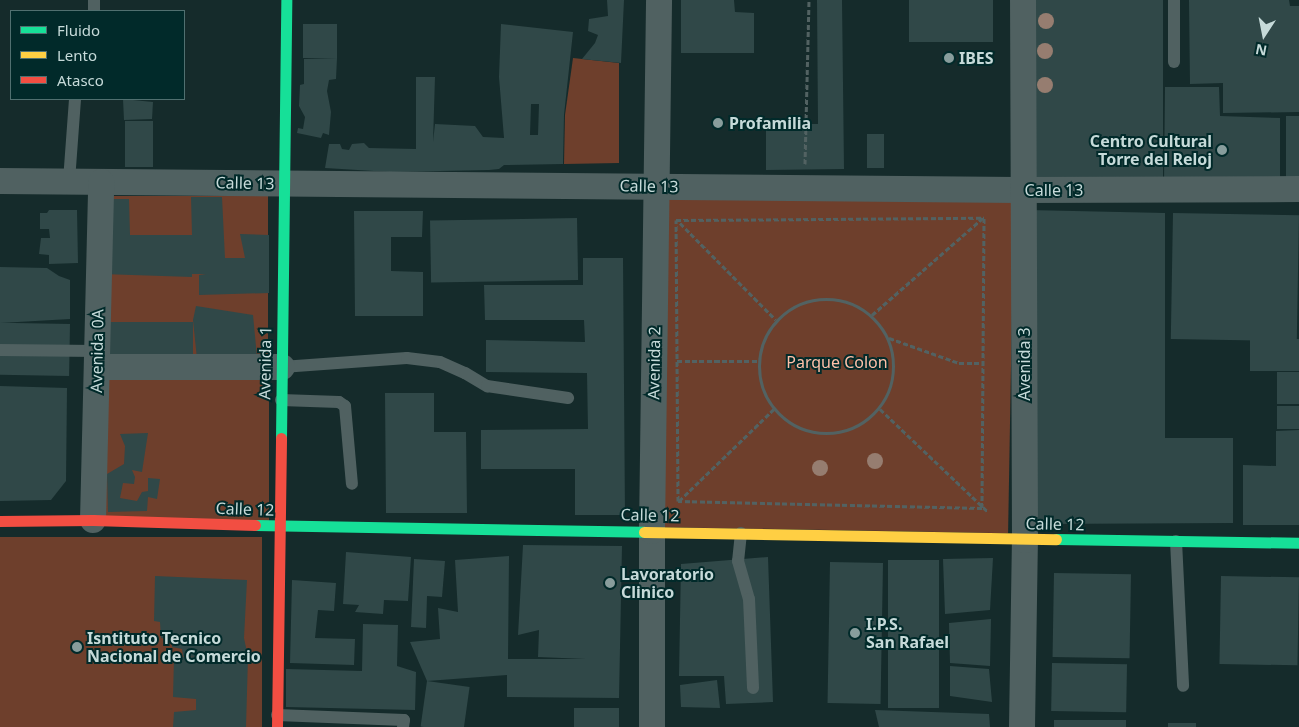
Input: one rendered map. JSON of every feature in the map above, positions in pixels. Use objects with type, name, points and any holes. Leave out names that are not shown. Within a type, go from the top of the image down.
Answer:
[{"type":"street","name":"Avenida 1","points":[[277,721],[286,0]]},
{"type":"street","name":"Avenida 2","points":[[652,727],[652,531],[659,0]]},
{"type":"street","name":"Avenida 3","points":[[1022,0],[1024,540],[1022,727]]},
{"type":"street","name":"Calle 13","points":[[0,180],[1023,190],[1299,189]]},
{"type":"street","name":"Avenida 0A","points":[[94,520],[101,182]]},
{"type":"street","points":[[97,359],[282,367]]},
{"type":"street","name":"Calle 12","points":[[0,521],[94,520],[280,526],[652,531],[1024,540],[1299,543]]},
{"type":"lane","points":[[1174,0],[1174,62]]},
{"type":"lane","points":[[70,181],[75,100]]},
{"type":"lane","points":[[0,350],[97,359]]},
{"type":"lane","points":[[282,367],[407,358],[440,362],[465,373],[487,386],[568,398]]},
{"type":"lane","points":[[281,400],[339,402],[345,406],[352,484]]},
{"type":"lane","points":[[741,533],[738,561],[749,599],[753,688]]},
{"type":"lane","points":[[1176,541],[1183,686]]},
{"type":"lane","points":[[277,721],[404,720],[403,727]]},
{"type":"path","points":[[804,188],[809,0]]},
{"type":"path","points":[[656,186],[676,220],[776,320]]},
{"type":"path","points":[[872,315],[991,213]]},
{"type":"path","points":[[676,220],[984,218]]},
{"type":"path","points":[[982,508],[984,218]]},
{"type":"path","points":[[676,220],[678,501]]},
{"type":"path","points":[[889,338],[890,391],[880,409],[858,426],[825,434],[793,424],[774,409],[760,378],[761,346],[776,320],[794,306],[812,299],[826,298],[850,302],[872,315],[889,338],[959,363],[983,363]]},
{"type":"path","points":[[677,361],[761,361]]},
{"type":"path","points":[[652,531],[678,501],[774,409]]},
{"type":"path","points":[[880,409],[989,513]]},
{"type":"path","points":[[678,501],[982,508]]},
{"type":"green space","points":[[573,58],[619,63],[619,163],[564,164],[565,115]]},
{"type":"green space","name":"Parque Colon","points":[[659,191],[1014,197],[1008,533],[653,527]]},
{"type":"green space","points":[[105,196],[268,196],[268,359],[105,359]]},
{"type":"green space","points":[[105,372],[269,372],[269,523],[105,523]]},
{"type":"green space","points":[[0,537],[262,537],[262,727],[0,727]]},
{"type":"building","points":[[607,0],[624,0],[621,63],[582,59],[595,43],[598,35],[588,31],[589,19],[608,16]]},
{"type":"building","points":[[681,0],[734,0],[735,12],[754,13],[754,53],[681,53]]},
{"type":"building","points":[[817,0],[842,0],[844,169],[766,170],[766,124],[818,124]]},
{"type":"building","points":[[909,0],[993,0],[993,42],[909,42]]},
{"type":"building","points":[[1025,0],[1163,0],[1163,179],[1025,179]]},
{"type":"building","points":[[1189,0],[1289,0],[1290,6],[1299,6],[1299,112],[1223,113],[1223,83],[1190,84]]},
{"type":"building","points":[[303,24],[337,24],[337,58],[303,58]]},
{"type":"building","points":[[501,24],[573,32],[564,115],[563,164],[504,165],[499,169],[489,170],[390,172],[325,168],[329,144],[340,144],[342,149],[349,150],[352,144],[364,143],[369,148],[416,149],[416,77],[435,77],[433,142],[435,124],[475,126],[483,137],[504,138],[499,77]],"holes":[[[531,104],[539,104],[538,135],[530,135]]]},
{"type":"building","points":[[337,58],[336,79],[329,80],[327,91],[331,112],[329,135],[323,133],[321,138],[297,133],[298,128],[303,129],[305,117],[299,106],[300,85],[304,84],[304,59]]},
{"type":"building","name":"Centro Cultural Torre del Reloj","points":[[1165,87],[1219,87],[1220,116],[1280,118],[1280,183],[1164,183]]},
{"type":"building","points":[[123,100],[153,102],[152,119],[124,120]]},
{"type":"building","points":[[1286,116],[1299,116],[1299,183],[1286,183]]},
{"type":"building","points":[[125,121],[153,121],[153,167],[125,167]]},
{"type":"building","points":[[867,134],[884,134],[884,168],[867,168]]},
{"type":"building","points":[[191,197],[222,197],[225,258],[245,258],[240,234],[269,235],[269,293],[199,295],[199,275],[206,274],[192,274],[192,277],[102,274],[105,199],[129,199],[130,235],[192,235]]},
{"type":"building","points":[[49,210],[77,210],[78,263],[49,264],[49,255],[39,254],[41,238],[50,238],[49,229],[40,229],[40,213],[47,213]]},
{"type":"building","points":[[1028,210],[1165,213],[1165,438],[1233,438],[1233,523],[1037,524]]},
{"type":"building","points":[[354,211],[423,211],[422,237],[391,237],[391,271],[423,272],[423,316],[355,316]]},
{"type":"building","points":[[1173,213],[1299,215],[1297,341],[1171,339]]},
{"type":"building","points":[[577,218],[578,280],[431,283],[430,221]]},
{"type":"building","points":[[583,258],[623,258],[625,515],[575,515],[575,469],[481,469],[481,430],[588,429],[587,373],[486,372],[486,340],[585,342],[584,320],[485,320],[484,285],[583,285]]},
{"type":"building","points":[[0,267],[47,268],[59,276],[70,280],[70,319],[0,323]]},
{"type":"building","points":[[196,306],[253,315],[257,357],[197,359],[193,320]]},
{"type":"building","points":[[100,322],[193,322],[193,360],[100,360]]},
{"type":"building","points":[[0,323],[70,324],[69,376],[0,375]]},
{"type":"building","points":[[1250,339],[1299,339],[1299,371],[1250,371]]},
{"type":"building","points":[[1277,372],[1299,372],[1299,404],[1277,404]]},
{"type":"building","points":[[0,386],[67,388],[66,481],[51,500],[0,501]]},
{"type":"building","points":[[385,393],[434,393],[434,432],[466,432],[467,513],[386,513]]},
{"type":"building","points":[[1277,406],[1299,406],[1299,429],[1277,429]]},
{"type":"building","points":[[1299,430],[1299,525],[1243,525],[1243,465],[1276,466],[1276,431]]},
{"type":"building","points":[[148,433],[142,472],[132,470],[135,477],[134,484],[123,483],[120,498],[137,501],[142,492],[148,491],[148,478],[160,479],[157,499],[148,497],[147,511],[108,512],[107,474],[124,464],[125,446],[120,434]]},
{"type":"building","points":[[523,545],[622,546],[619,698],[507,697],[507,675],[427,681],[410,642],[440,639],[438,608],[458,612],[455,560],[509,556],[508,659],[586,659],[538,657],[539,630],[518,635]]},
{"type":"building","points":[[346,552],[411,557],[408,601],[384,600],[383,614],[355,612],[359,605],[343,604]]},
{"type":"building","points":[[768,557],[773,702],[726,704],[724,676],[679,676],[681,564]]},
{"type":"building","points":[[993,558],[990,610],[945,614],[943,559]]},
{"type":"building","points":[[414,559],[445,561],[442,597],[427,596],[426,628],[411,627]]},
{"type":"building","points":[[888,560],[939,560],[939,708],[888,708]]},
{"type":"building","name":"I.P.S. San Rafael","points":[[830,562],[883,563],[881,704],[828,703]]},
{"type":"building","points":[[1054,573],[1131,574],[1130,658],[1053,657]]},
{"type":"building","points":[[155,576],[247,580],[244,638],[248,657],[246,727],[173,727],[174,712],[196,710],[196,699],[173,697],[174,657],[198,656],[183,656],[182,649],[172,647],[172,640],[161,638],[160,622],[154,621]]},
{"type":"building","points":[[1221,576],[1299,577],[1297,665],[1219,664]]},
{"type":"building","points":[[292,580],[336,583],[334,611],[318,610],[315,638],[355,639],[354,665],[290,663]]},
{"type":"building","points":[[991,619],[990,666],[950,663],[949,623]]},
{"type":"building","points":[[363,624],[398,625],[397,666],[416,672],[415,710],[286,707],[286,669],[362,671]]},
{"type":"building","points":[[1052,663],[1127,664],[1126,712],[1051,711]]},
{"type":"building","points":[[950,666],[989,669],[992,702],[950,696]]},
{"type":"building","points":[[717,680],[720,708],[681,707],[680,685]]},
{"type":"building","points":[[427,681],[470,687],[464,727],[421,727]]},
{"type":"building","points":[[574,708],[619,708],[619,727],[574,727]]},
{"type":"building","points":[[875,710],[989,714],[990,727],[879,727]]},
{"type":"building","points":[[1054,720],[1126,720],[1126,727],[1054,727]]},
{"type":"building","points":[[1168,723],[1196,723],[1196,727],[1168,727]]},
{"type":"traffic: fast","points":[[281,438],[286,0]]},
{"type":"traffic: fast","points":[[255,525],[644,532]]},
{"type":"traffic: fast","points":[[1056,539],[1299,543]]},
{"type":"traffic: slow","points":[[644,532],[1056,539]]},
{"type":"traffic: jam","points":[[277,727],[281,438]]},
{"type":"traffic: jam","points":[[0,521],[93,520],[255,525]]},
{"type":"place","name":"IBES","points":[[949,58]]},
{"type":"place","name":"Profamilia","points":[[718,123]]},
{"type":"place","name":"Centro Cultural Torre del Reloj","points":[[1222,150]]},
{"type":"place","name":"Lavoratorio Clinico","points":[[610,583]]},
{"type":"place","name":"I.P.S. San Rafael","points":[[855,633]]},
{"type":"place","name":"Isntituto Tecnico Nacional de Comercio","points":[[77,647]]}]
